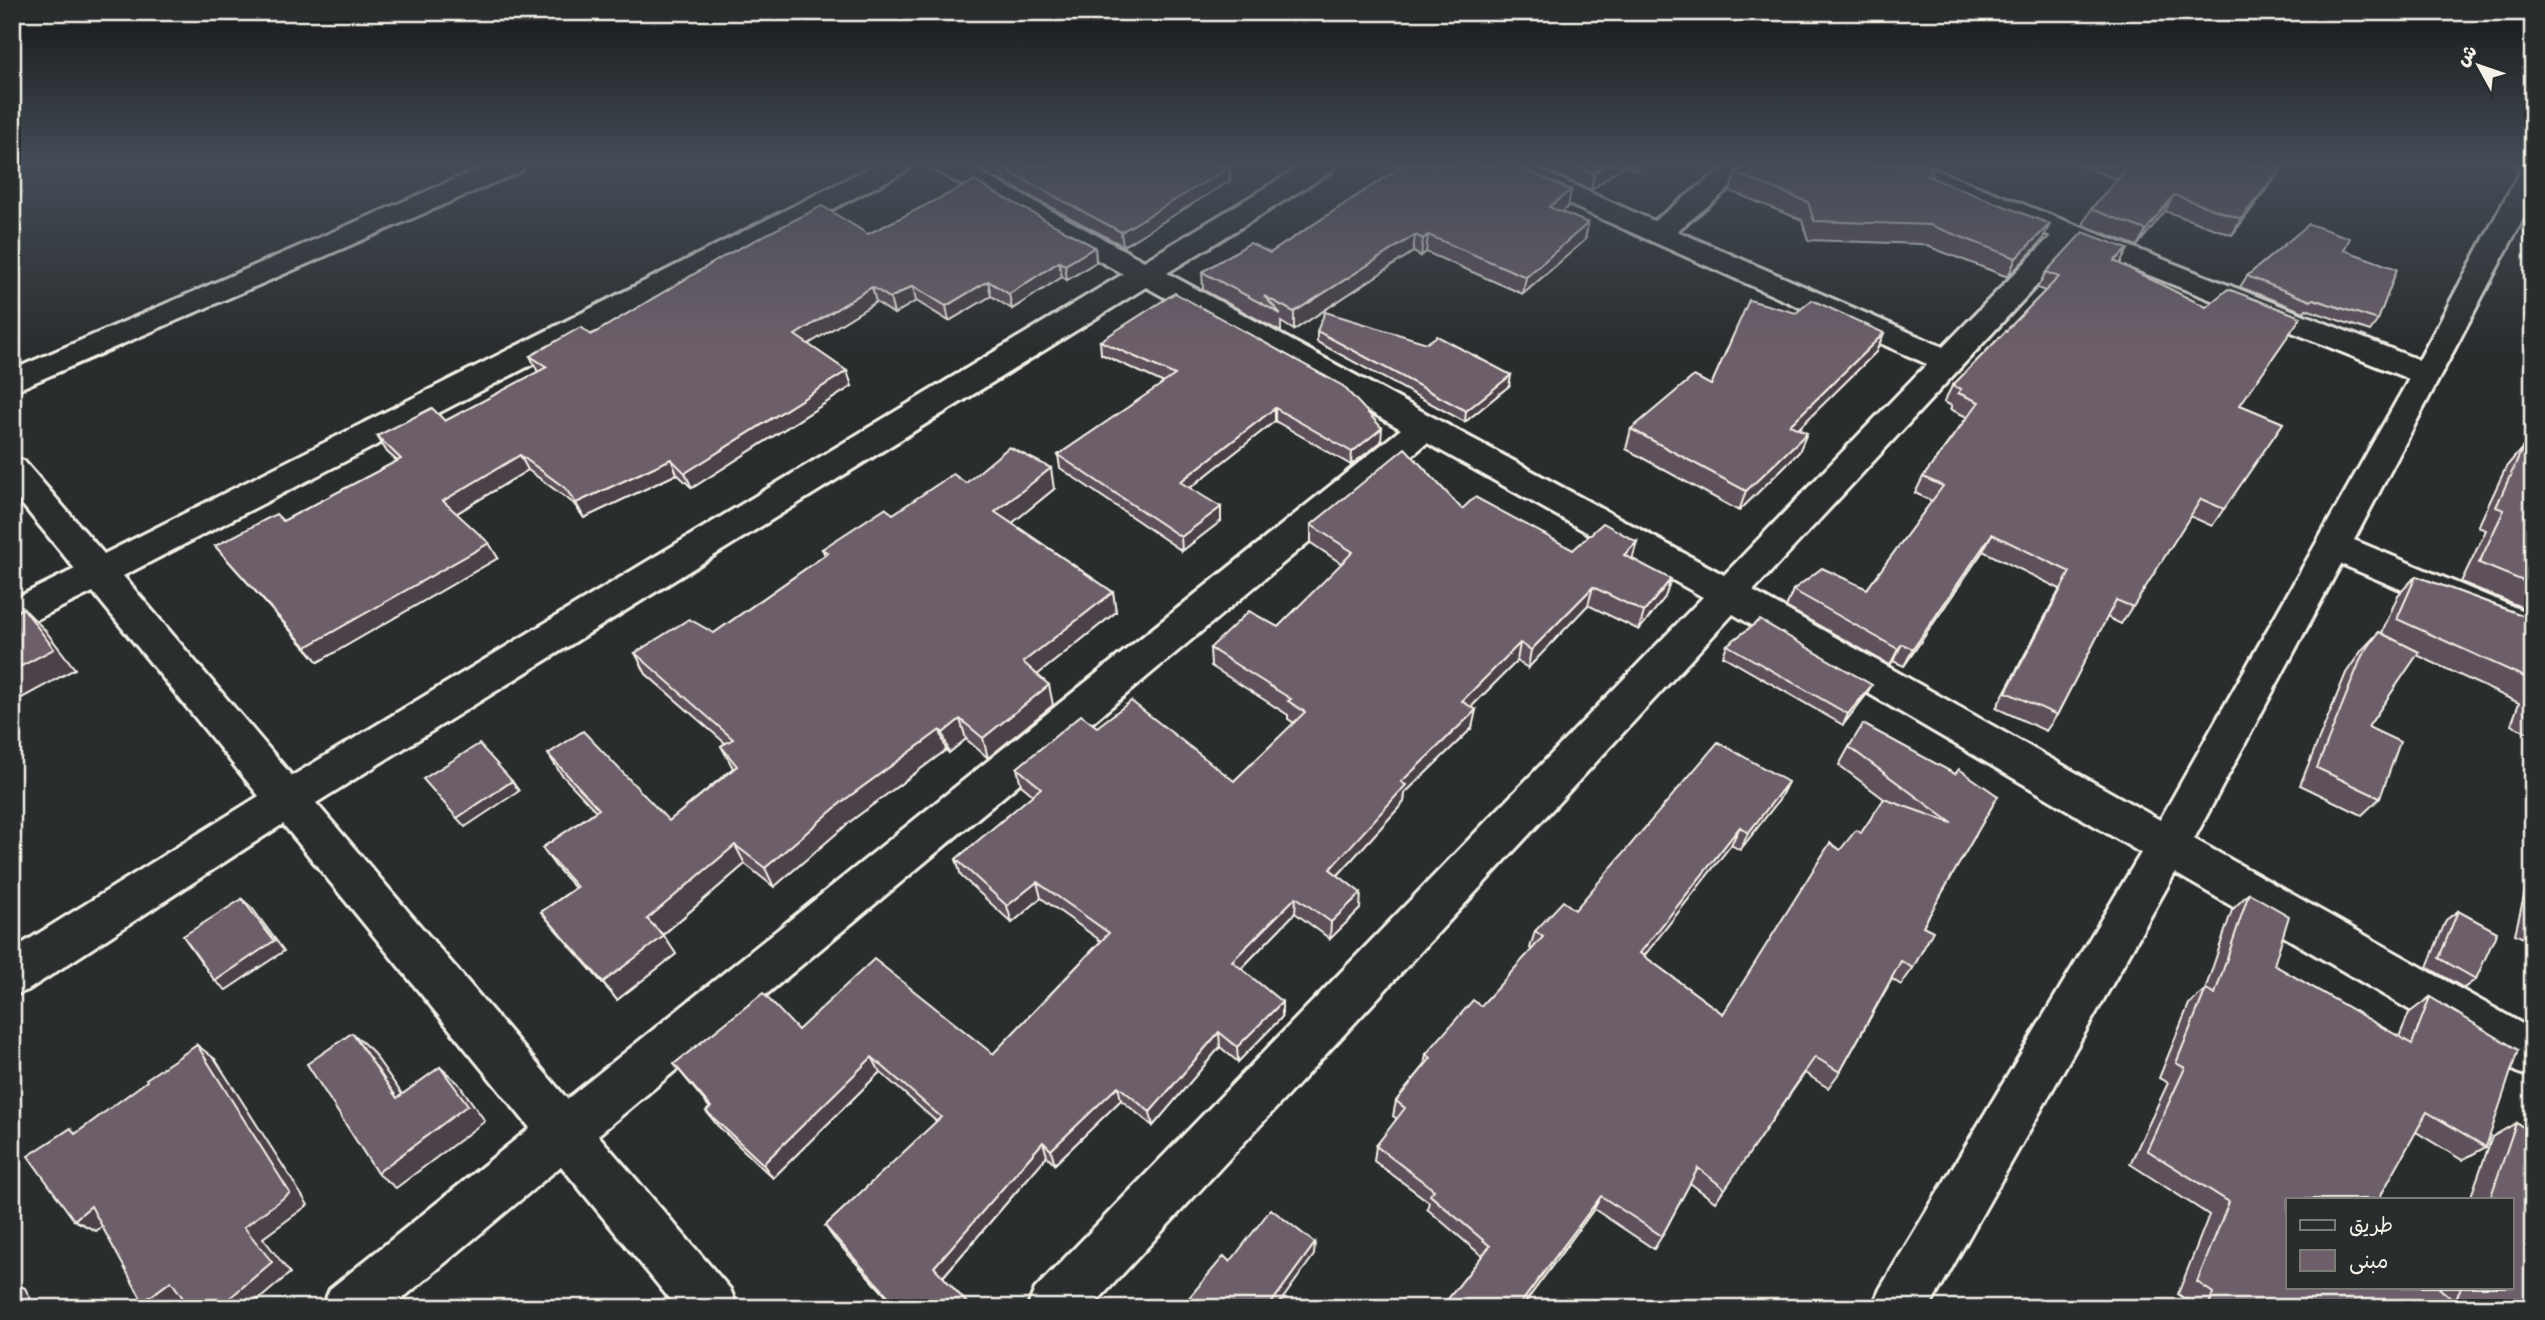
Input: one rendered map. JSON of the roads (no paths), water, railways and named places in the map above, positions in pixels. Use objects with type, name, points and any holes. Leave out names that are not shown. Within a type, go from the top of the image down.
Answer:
[{"type":"street","points":[[12,382],[369,227]]},
{"type":"street","points":[[12,617],[775,227]]},
{"type":"street","points":[[1060,227],[1730,595],[2166,848],[2533,1056]]},
{"type":"street","points":[[12,975],[287,800],[1221,227]]},
{"type":"street","points":[[1646,227],[1948,361]]},
{"type":"street","points":[[1658,232],[1665,227]]},
{"type":"street","points":[[2057,227],[2427,375]]},
{"type":"street","points":[[1899,1308],[2166,848],[2427,375],[2505,227]]},
{"type":"street","points":[[1054,1308],[2071,232]]},
{"type":"street","points":[[349,1308],[1425,427]]},
{"type":"street","points":[[12,469],[711,1308]]},
{"type":"street","points":[[2333,546],[2533,631]]}]
